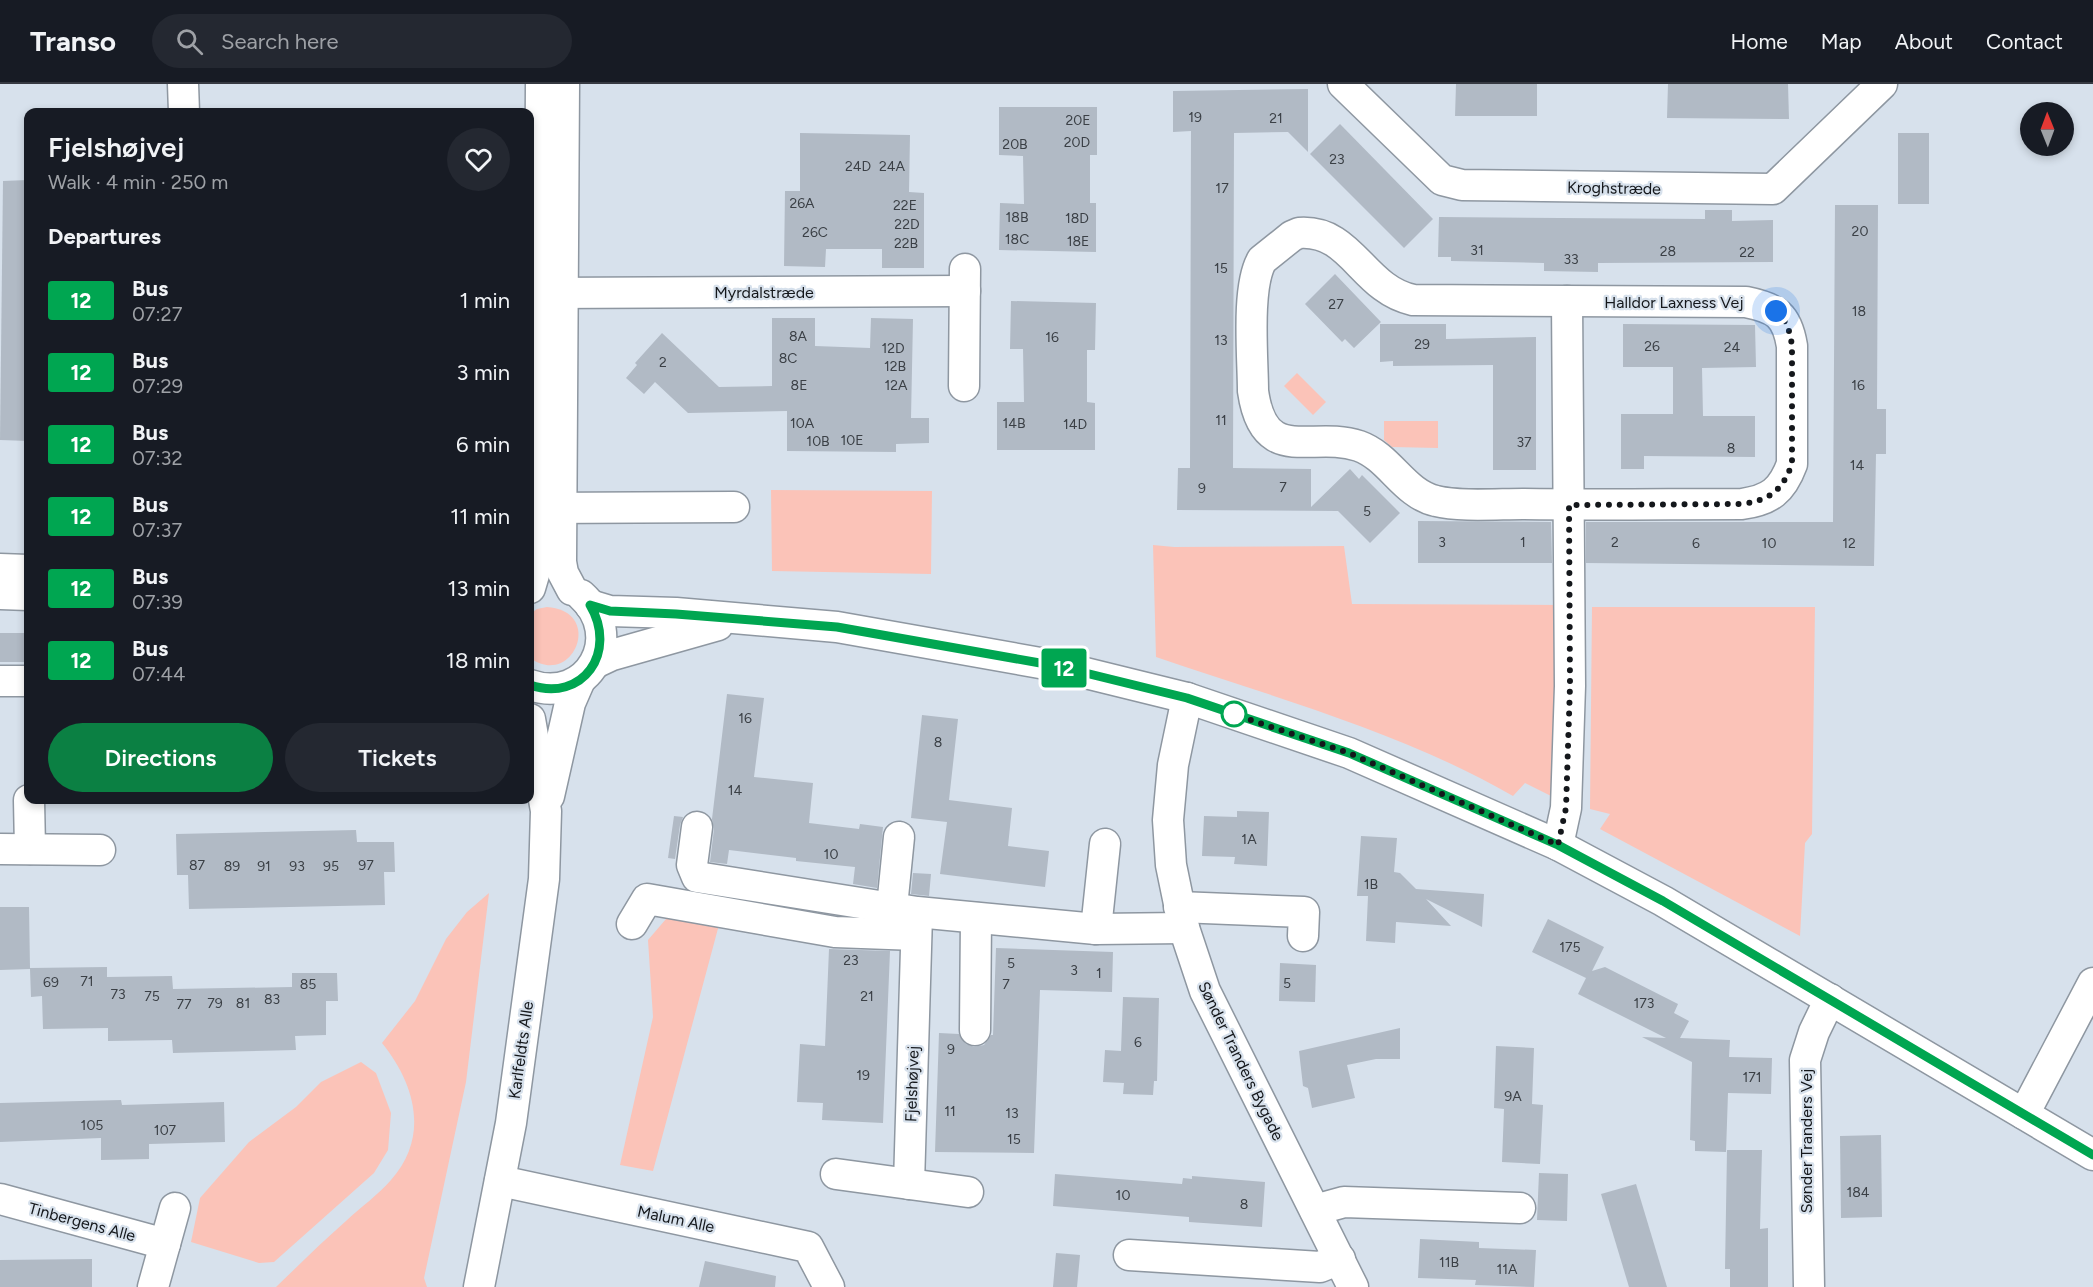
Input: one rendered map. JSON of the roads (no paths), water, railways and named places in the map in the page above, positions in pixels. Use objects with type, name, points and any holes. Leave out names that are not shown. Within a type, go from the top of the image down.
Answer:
[{"type":"street","points":[[183,84],[184,108]]},
{"type":"street","points":[[541,84],[544,293],[551,508],[563,573],[581,597]]},
{"type":"street","points":[[544,293],[564,84]]},
{"type":"street","name":"Kroghstræde","points":[[1343,84],[1442,180],[1462,185],[1773,189],[1882,84]]},
{"type":"street","name":"Halldor Laxness Vej","points":[[1299,233],[1318,233],[1337,243],[1384,288],[1413,300],[1746,302],[1764,305],[1784,319],[1789,329],[1792,346],[1792,464],[1787,478],[1779,489],[1769,496],[1742,504],[1569,505],[1448,503],[1429,499],[1413,489],[1380,457],[1359,446],[1281,440],[1271,434],[1263,425],[1258,414],[1253,380],[1254,287],[1258,265],[1267,254],[1292,236],[1299,233]]},
{"type":"street","name":"Myrdalstræde","points":[[544,293],[965,280],[964,386]]},
{"type":"street","points":[[1558,845],[1566,808],[1570,686],[1567,301]]},
{"type":"street","points":[[551,508],[734,507]]},
{"type":"street","points":[[534,574],[551,508]]},
{"type":"street","points":[[0,569],[24,570]]},
{"type":"street","points":[[534,587],[558,585],[610,611],[837,627],[1057,666],[1187,698],[1349,753],[1558,845],[1663,901],[2093,1155]]},
{"type":"street","points":[[0,594],[24,595]]},
{"type":"street","name":"Karlfeldts Alle","points":[[478,1287],[511,1124],[544,879],[546,811],[570,703],[601,648],[602,633],[598,618],[581,597]]},
{"type":"street","points":[[534,686],[548,689],[565,687],[612,655],[737,620]]},
{"type":"street","points":[[0,681],[24,681]]},
{"type":"street","name":"Sønder Tranders Bygade","points":[[1187,698],[1173,765],[1168,820],[1171,864],[1182,917],[1205,991],[1353,1287]]},
{"type":"street","name":"Karlfeldts Alle","points":[[534,742],[546,811]]},
{"type":"street","points":[[29,804],[30,849]]},
{"type":"street","points":[[697,826],[692,865],[697,877],[908,918]]},
{"type":"street","name":"Fjelshøjvej","points":[[899,837],[908,918],[909,1184]]},
{"type":"street","points":[[1096,929],[1105,844]]},
{"type":"street","points":[[0,849],[100,850]]},
{"type":"street","points":[[632,924],[647,899],[835,932],[908,918],[976,918],[1096,929],[1182,917],[1304,912],[1303,936]]},
{"type":"street","points":[[975,1030],[976,918]]},
{"type":"street","points":[[2024,1114],[2093,983]]},
{"type":"street","name":"Sønder Tranders Vej","points":[[1809,1287],[1805,1060],[1814,1032],[1830,999]]},
{"type":"street","points":[[836,1174],[968,1192]]},
{"type":"street","name":"Malum Alle","points":[[500,1181],[808,1247],[829,1287]]},
{"type":"street","name":"Tinbergens Alle","points":[[0,1199],[165,1244]]},
{"type":"street","points":[[1315,1210],[1344,1202],[1520,1208]]},
{"type":"street","points":[[153,1287],[175,1208]]},
{"type":"street","points":[[1129,1255],[1320,1267],[1340,1259]]}]
